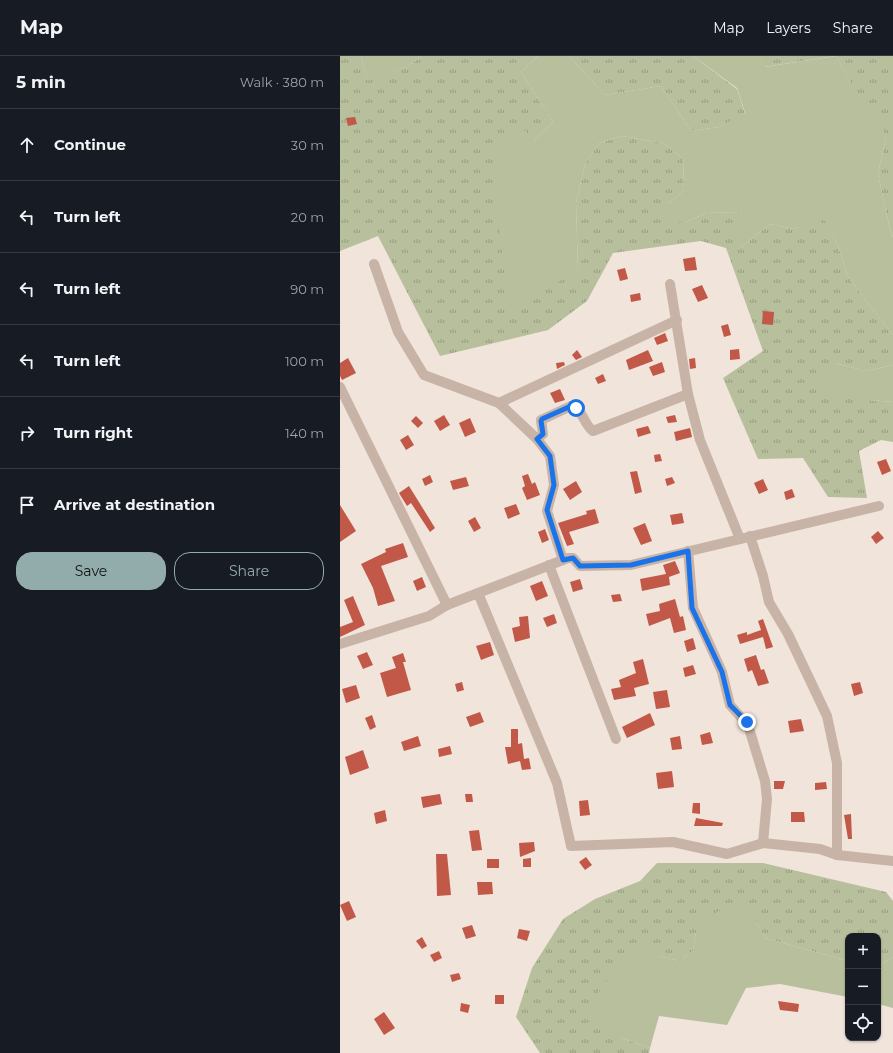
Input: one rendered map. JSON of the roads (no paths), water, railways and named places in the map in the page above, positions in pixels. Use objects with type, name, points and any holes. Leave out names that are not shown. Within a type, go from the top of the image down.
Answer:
[{"type":"street","points":[[374,264],[398,332],[424,374],[499,403],[537,439],[550,456],[554,485],[547,510],[563,560]]},
{"type":"street","points":[[670,284],[688,394],[705,455],[763,576],[769,602],[788,634],[827,716],[837,763],[837,855]]},
{"type":"street","points":[[499,403],[676,320]]},
{"type":"street","points":[[340,387],[447,605]]},
{"type":"street","points":[[537,439],[543,434],[541,420],[571,406],[576,408],[589,428],[593,431],[688,394]]},
{"type":"street","points":[[340,644],[429,616],[447,605],[563,560],[573,558],[580,566],[631,565],[879,506]]},
{"type":"street","points":[[688,551],[692,608],[722,672],[730,705],[748,725],[765,781],[766,799],[763,843]]},
{"type":"street","points":[[549,565],[616,739]]},
{"type":"street","points":[[478,593],[557,783],[571,846],[673,842],[727,854],[763,843],[820,849],[837,855],[893,861]]}]
